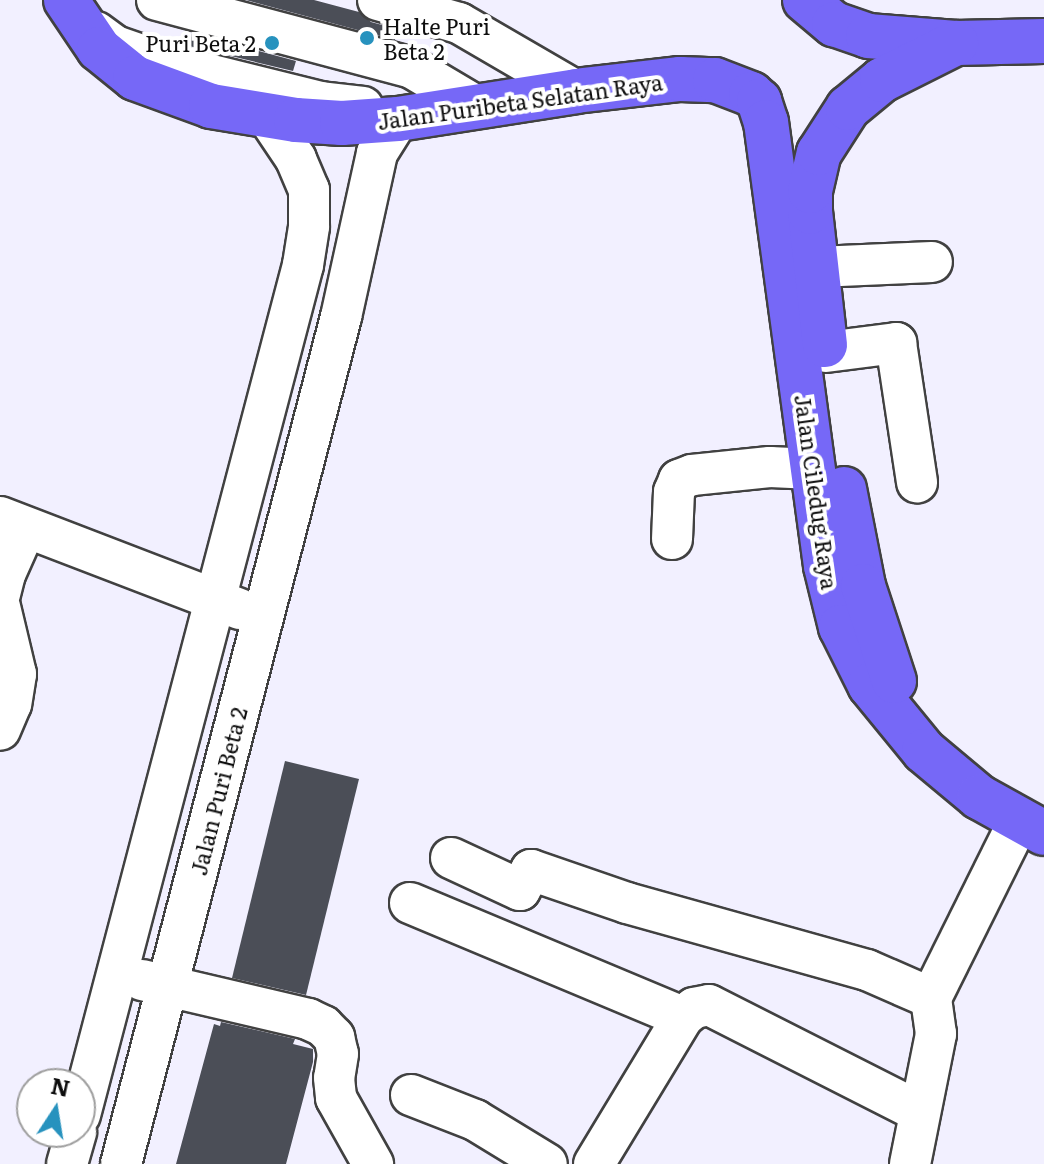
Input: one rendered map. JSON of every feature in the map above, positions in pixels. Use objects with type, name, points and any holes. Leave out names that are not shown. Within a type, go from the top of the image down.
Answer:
[{"type":"main road","points":[[805,0],[829,21],[858,34],[956,43],[1044,41]]},
{"type":"main road","name":"Jalan Puribeta Selatan Raya","points":[[70,7],[99,49],[135,78],[183,98],[267,116],[342,123],[415,116],[576,91],[680,79],[715,80],[743,89],[763,110]]},
{"type":"main road","points":[[956,43],[882,80],[848,108],[819,153],[810,191],[845,501],[877,636],[910,710],[961,783]]},
{"type":"main road","name":"Jalan Ciledug Raya","points":[[763,110],[829,584],[841,627],[859,666],[905,731],[961,783],[1032,827]]},
{"type":"street","points":[[157,0],[412,68],[476,106]]},
{"type":"street","points":[[378,0],[459,23],[576,91]]},
{"type":"street","points":[[70,7],[115,46],[167,64],[321,102],[415,116]]},
{"type":"street","points":[[92,1068],[303,265],[309,226],[309,190],[296,159],[267,116]]},
{"type":"street","name":"Jalan Puri Beta 2","points":[[121,1164],[352,271],[377,153],[415,116]]},
{"type":"street","points":[[303,265],[352,271]]},
{"type":"street","points":[[817,267],[908,270]]},
{"type":"street","points":[[826,352],[896,343],[917,482]]},
{"type":"street","points":[[264,413],[314,418]]},
{"type":"street","points":[[672,539],[674,492],[679,480],[692,475],[770,467],[813,469]]},
{"type":"street","points":[[0,594],[13,522],[262,618]]},
{"type":"street","points":[[0,607],[16,674],[11,704],[0,730]]},
{"type":"street","points":[[158,818],[208,829]]},
{"type":"street","points":[[910,1164],[918,1111],[936,1034],[931,998],[1032,827]]},
{"type":"street","points":[[451,858],[520,890],[531,870],[627,903],[867,970],[931,998]]},
{"type":"street","points":[[410,903],[683,1017]]},
{"type":"street","points":[[117,974],[308,1019],[323,1026],[334,1037],[338,1054],[334,1078],[336,1098],[373,1164]]},
{"type":"street","points":[[594,1164],[683,1017],[694,1008],[709,1005],[728,1011],[918,1111]]},
{"type":"street","points":[[411,1095],[475,1120],[547,1164]]},
{"type":"building","points":[[246,0],[314,0],[359,12],[371,22],[397,29],[395,40]]},
{"type":"building","points":[[192,33],[296,61],[293,71],[189,46]]},
{"type":"building","points":[[285,761],[359,779],[306,995],[232,978]]},
{"type":"building","points":[[221,1022],[295,1039],[293,1044],[313,1049],[313,1062],[286,1164],[176,1164],[214,1024],[220,1026]]},
{"type":"place","name":"Halte Puri Beta 2","points":[[367,38]]},
{"type":"place","name":"Puri Beta 2","points":[[272,43]]}]
